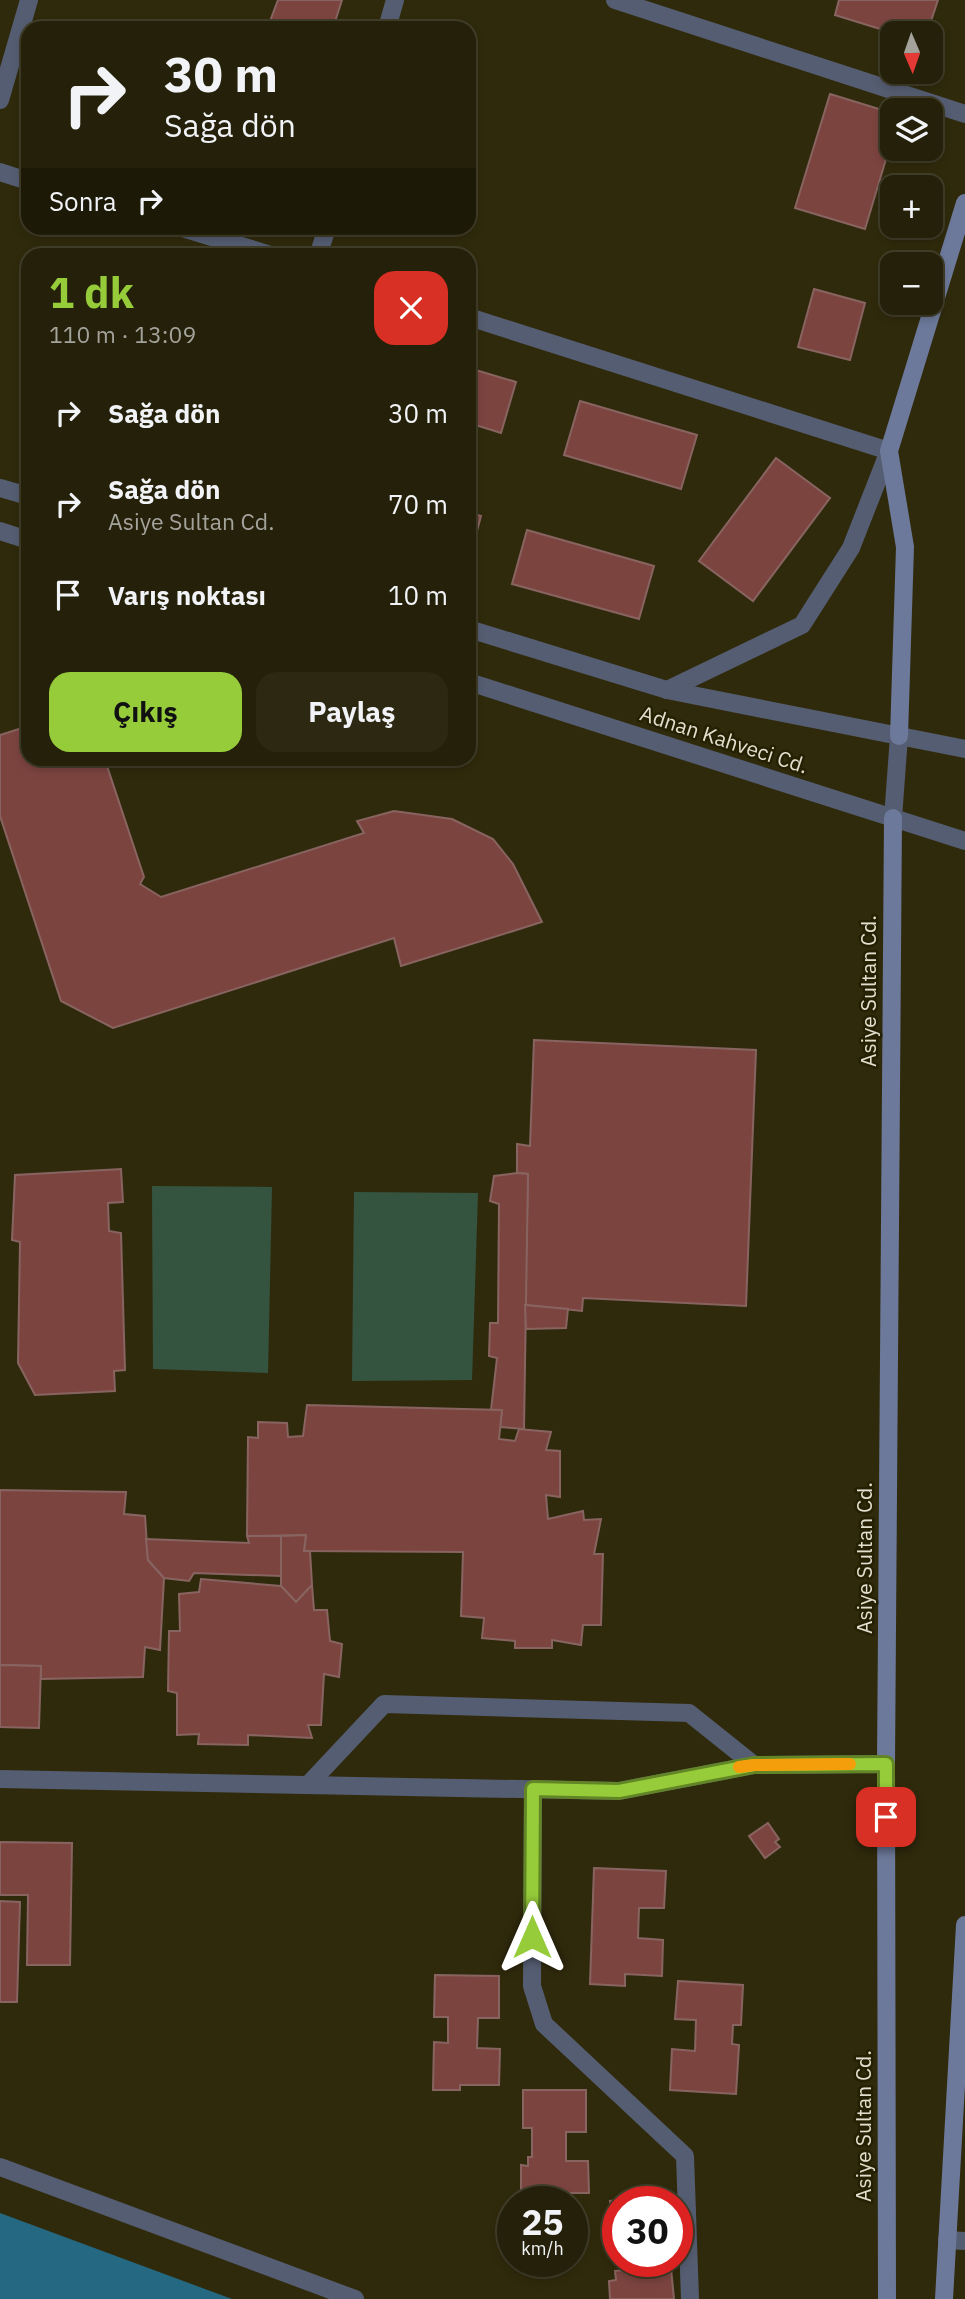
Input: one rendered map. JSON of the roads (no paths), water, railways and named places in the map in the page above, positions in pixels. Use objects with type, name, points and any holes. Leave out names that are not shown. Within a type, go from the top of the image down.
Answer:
[{"type":"main road","points":[[899,736],[905,547],[889,451],[965,203]]},
{"type":"main road","name":"Asiye Sultan Cd.","points":[[887,2299],[886,1764],[893,818]]},
{"type":"main road","points":[[944,2299],[956,2241],[965,1925]]},
{"type":"street","points":[[23,21],[29,0]]},
{"type":"street","points":[[389,21],[395,0]]},
{"type":"street","points":[[615,0],[965,114]]},
{"type":"street","points":[[0,100],[21,28]]},
{"type":"street","points":[[0,172],[21,179]]},
{"type":"street","points":[[205,235],[248,248]]},
{"type":"street","points":[[476,319],[889,451],[851,548],[802,625],[667,690]]},
{"type":"street","points":[[0,488],[21,494]]},
{"type":"street","points":[[0,531],[21,538]]},
{"type":"street","name":"Adnan Kahveci Cd.","points":[[476,631],[667,690],[965,749]]},
{"type":"street","name":"Adnan Kahveci Cd.","points":[[476,684],[965,841]]},
{"type":"street","points":[[893,818],[899,736]]},
{"type":"street","points":[[308,1785],[384,1704],[690,1713],[754,1765]]},
{"type":"street","points":[[0,1779],[619,1791],[754,1765],[886,1764]]},
{"type":"street","points":[[533,1789],[532,1986],[544,2024],[685,2156],[690,2299]]},
{"type":"street","points":[[0,2167],[355,2299]]},
{"type":"water","points":[[0,2213],[232,2299],[0,2299]]}]
